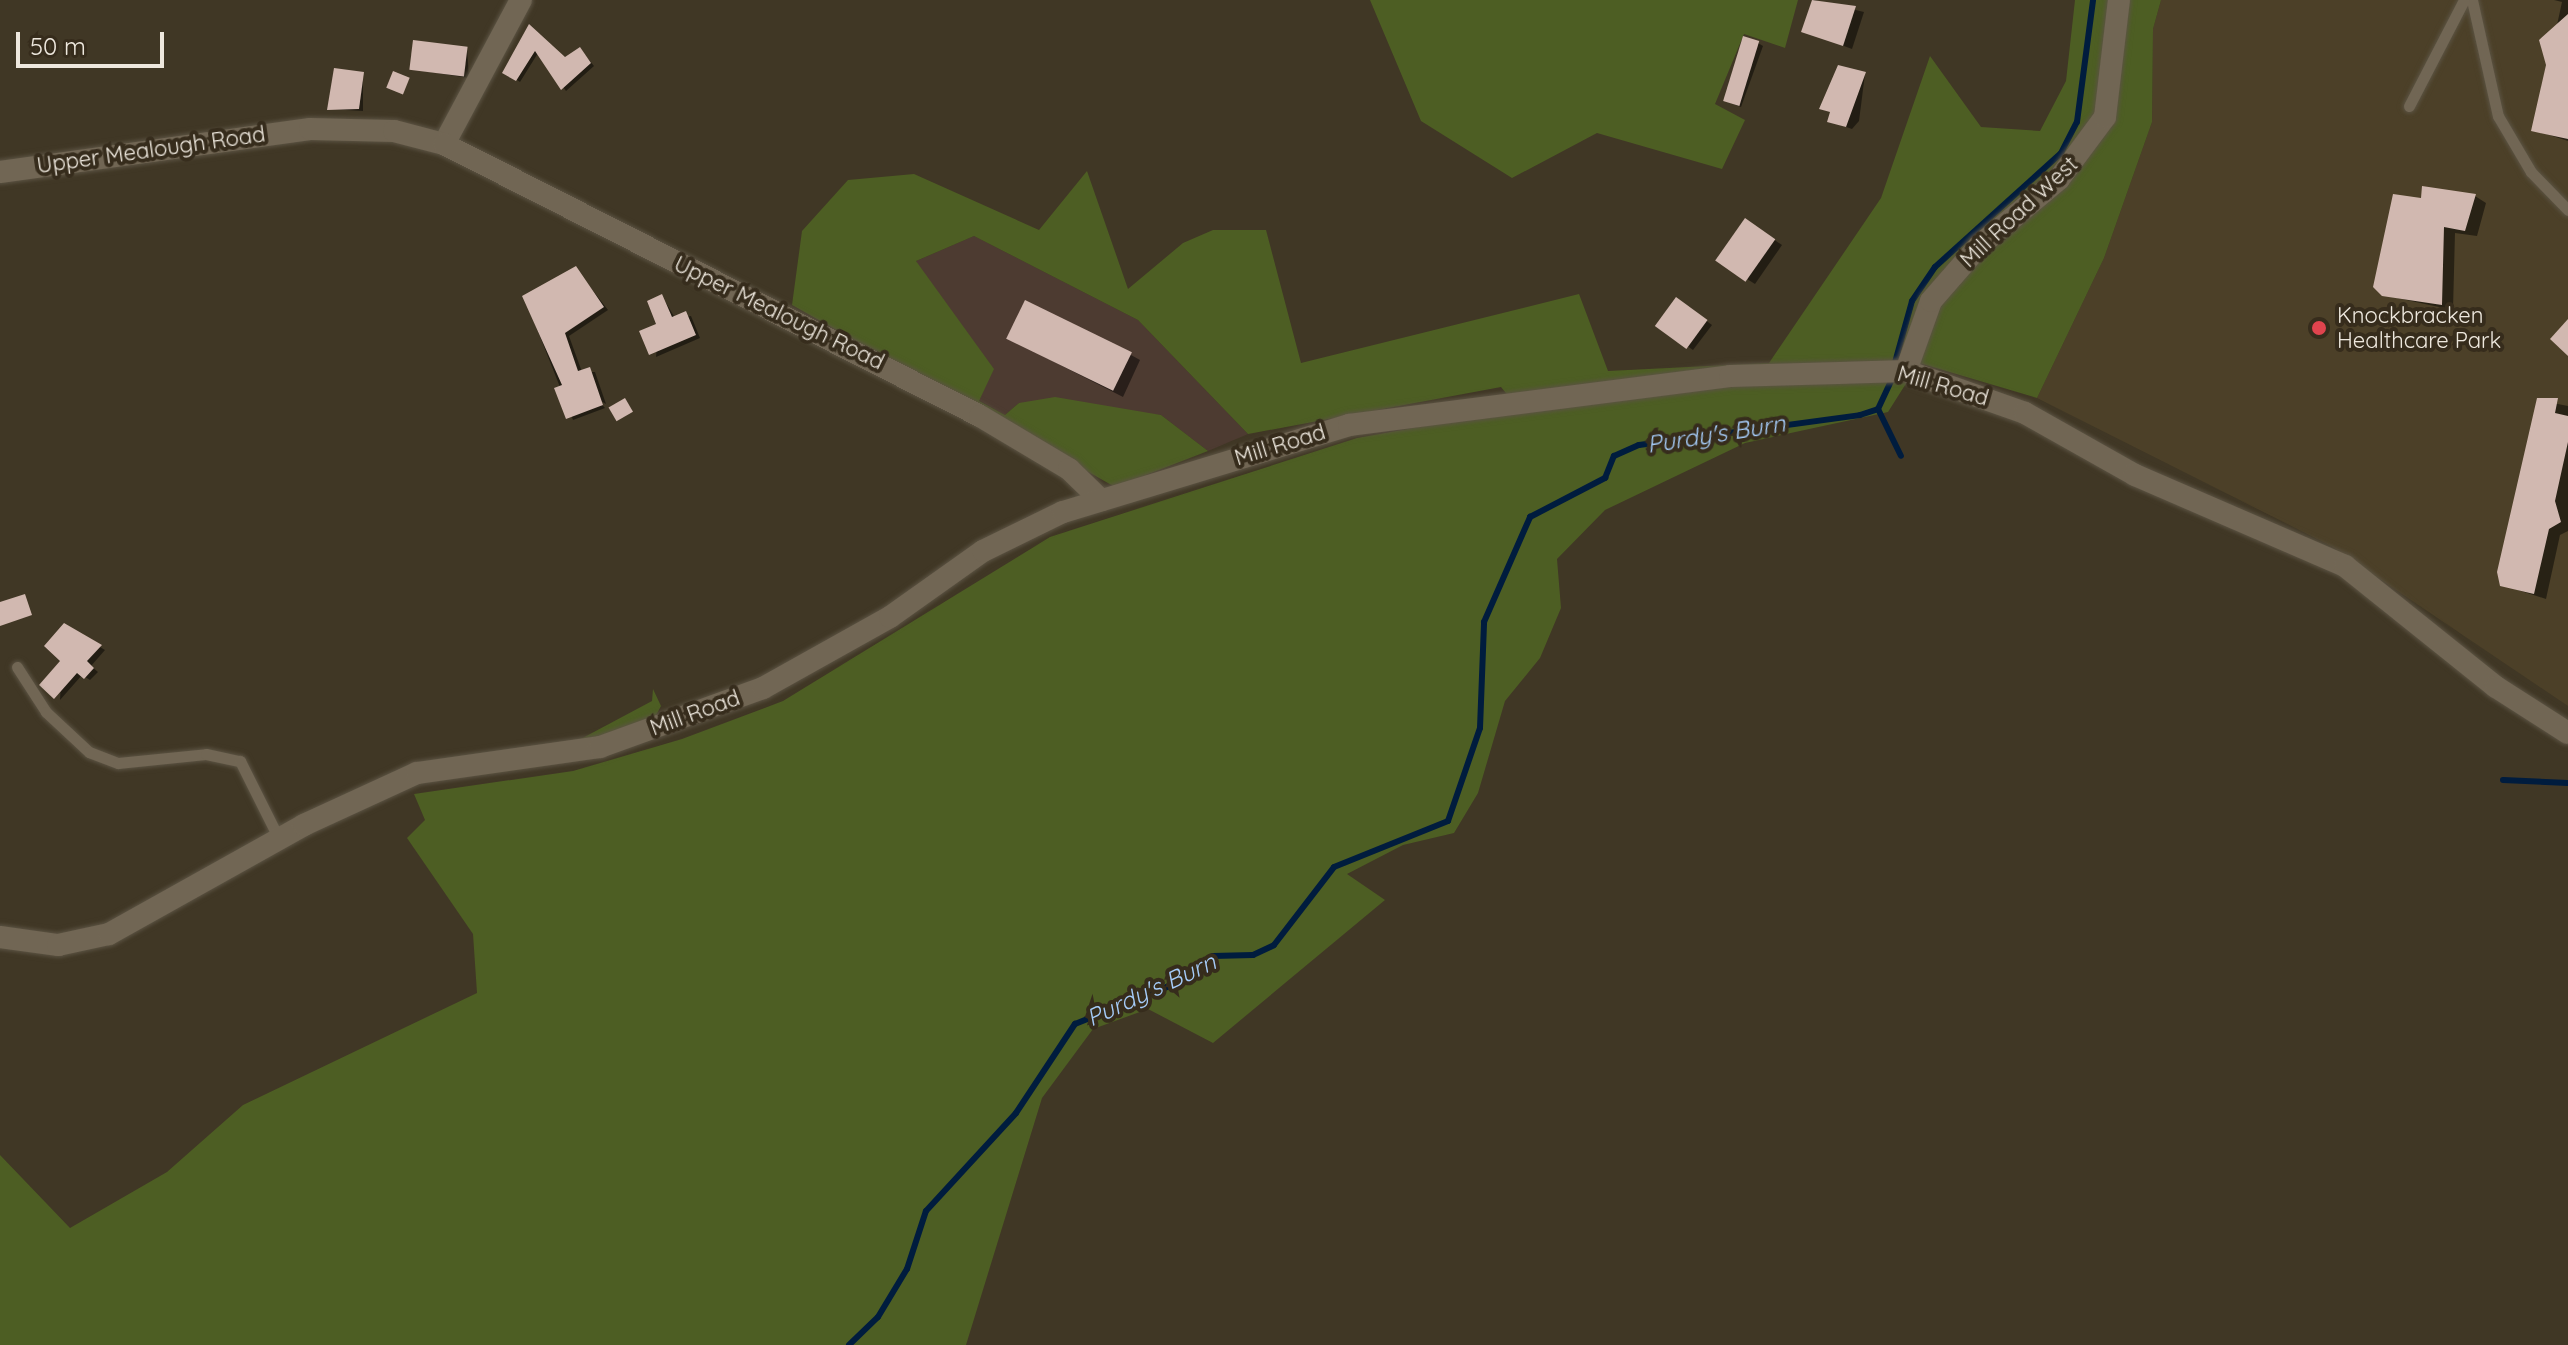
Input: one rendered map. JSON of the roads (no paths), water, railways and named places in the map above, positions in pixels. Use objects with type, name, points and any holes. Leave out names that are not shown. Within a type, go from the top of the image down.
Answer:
[{"type":"street","points":[[444,144],[521,0]]},
{"type":"street","name":"Mill Road West","points":[[1906,371],[1931,301],[1979,246],[2059,179],[2105,117],[2119,0]]},
{"type":"street","name":"Upper Mealough Road","points":[[0,172],[310,129],[394,131],[444,144],[980,416],[1069,469],[1101,500]]},
{"type":"street","name":"Mill Road","points":[[0,937],[58,945],[109,934],[279,839],[417,773],[600,747],[763,688],[890,617],[983,551],[1101,500],[1277,444],[1394,417],[1617,386],[1865,368],[1906,371],[2025,413],[2149,482],[2345,566],[2496,687],[2568,733]]},
{"type":"lane","points":[[2409,106],[2464,0]]},
{"type":"lane","points":[[2472,0],[2498,116],[2531,172],[2568,210]]},
{"type":"lane","points":[[17,667],[46,712],[89,752],[118,763],[206,754],[240,761],[279,839]]},
{"type":"waterway","name":"Purdy's Burn","points":[[1894,366],[1912,301],[1935,267],[2061,153],[2077,122],[2093,0]]},
{"type":"waterway","name":"Purdy's Burn","points":[[849,1345],[878,1317],[907,1269],[926,1211],[1016,1113],[1075,1024],[1167,987],[1213,956],[1253,955],[1274,945],[1334,867],[1448,821],[1480,728],[1484,622],[1530,517],[1605,478],[1614,456],[1639,445],[1860,415],[1878,409],[1893,377]]},
{"type":"waterway","points":[[1878,409],[1901,456]]},
{"type":"waterway","points":[[2503,780],[2568,783]]},
{"type":"place","name":"Knockbracken Healthcare Park","points":[[2319,328]]}]
